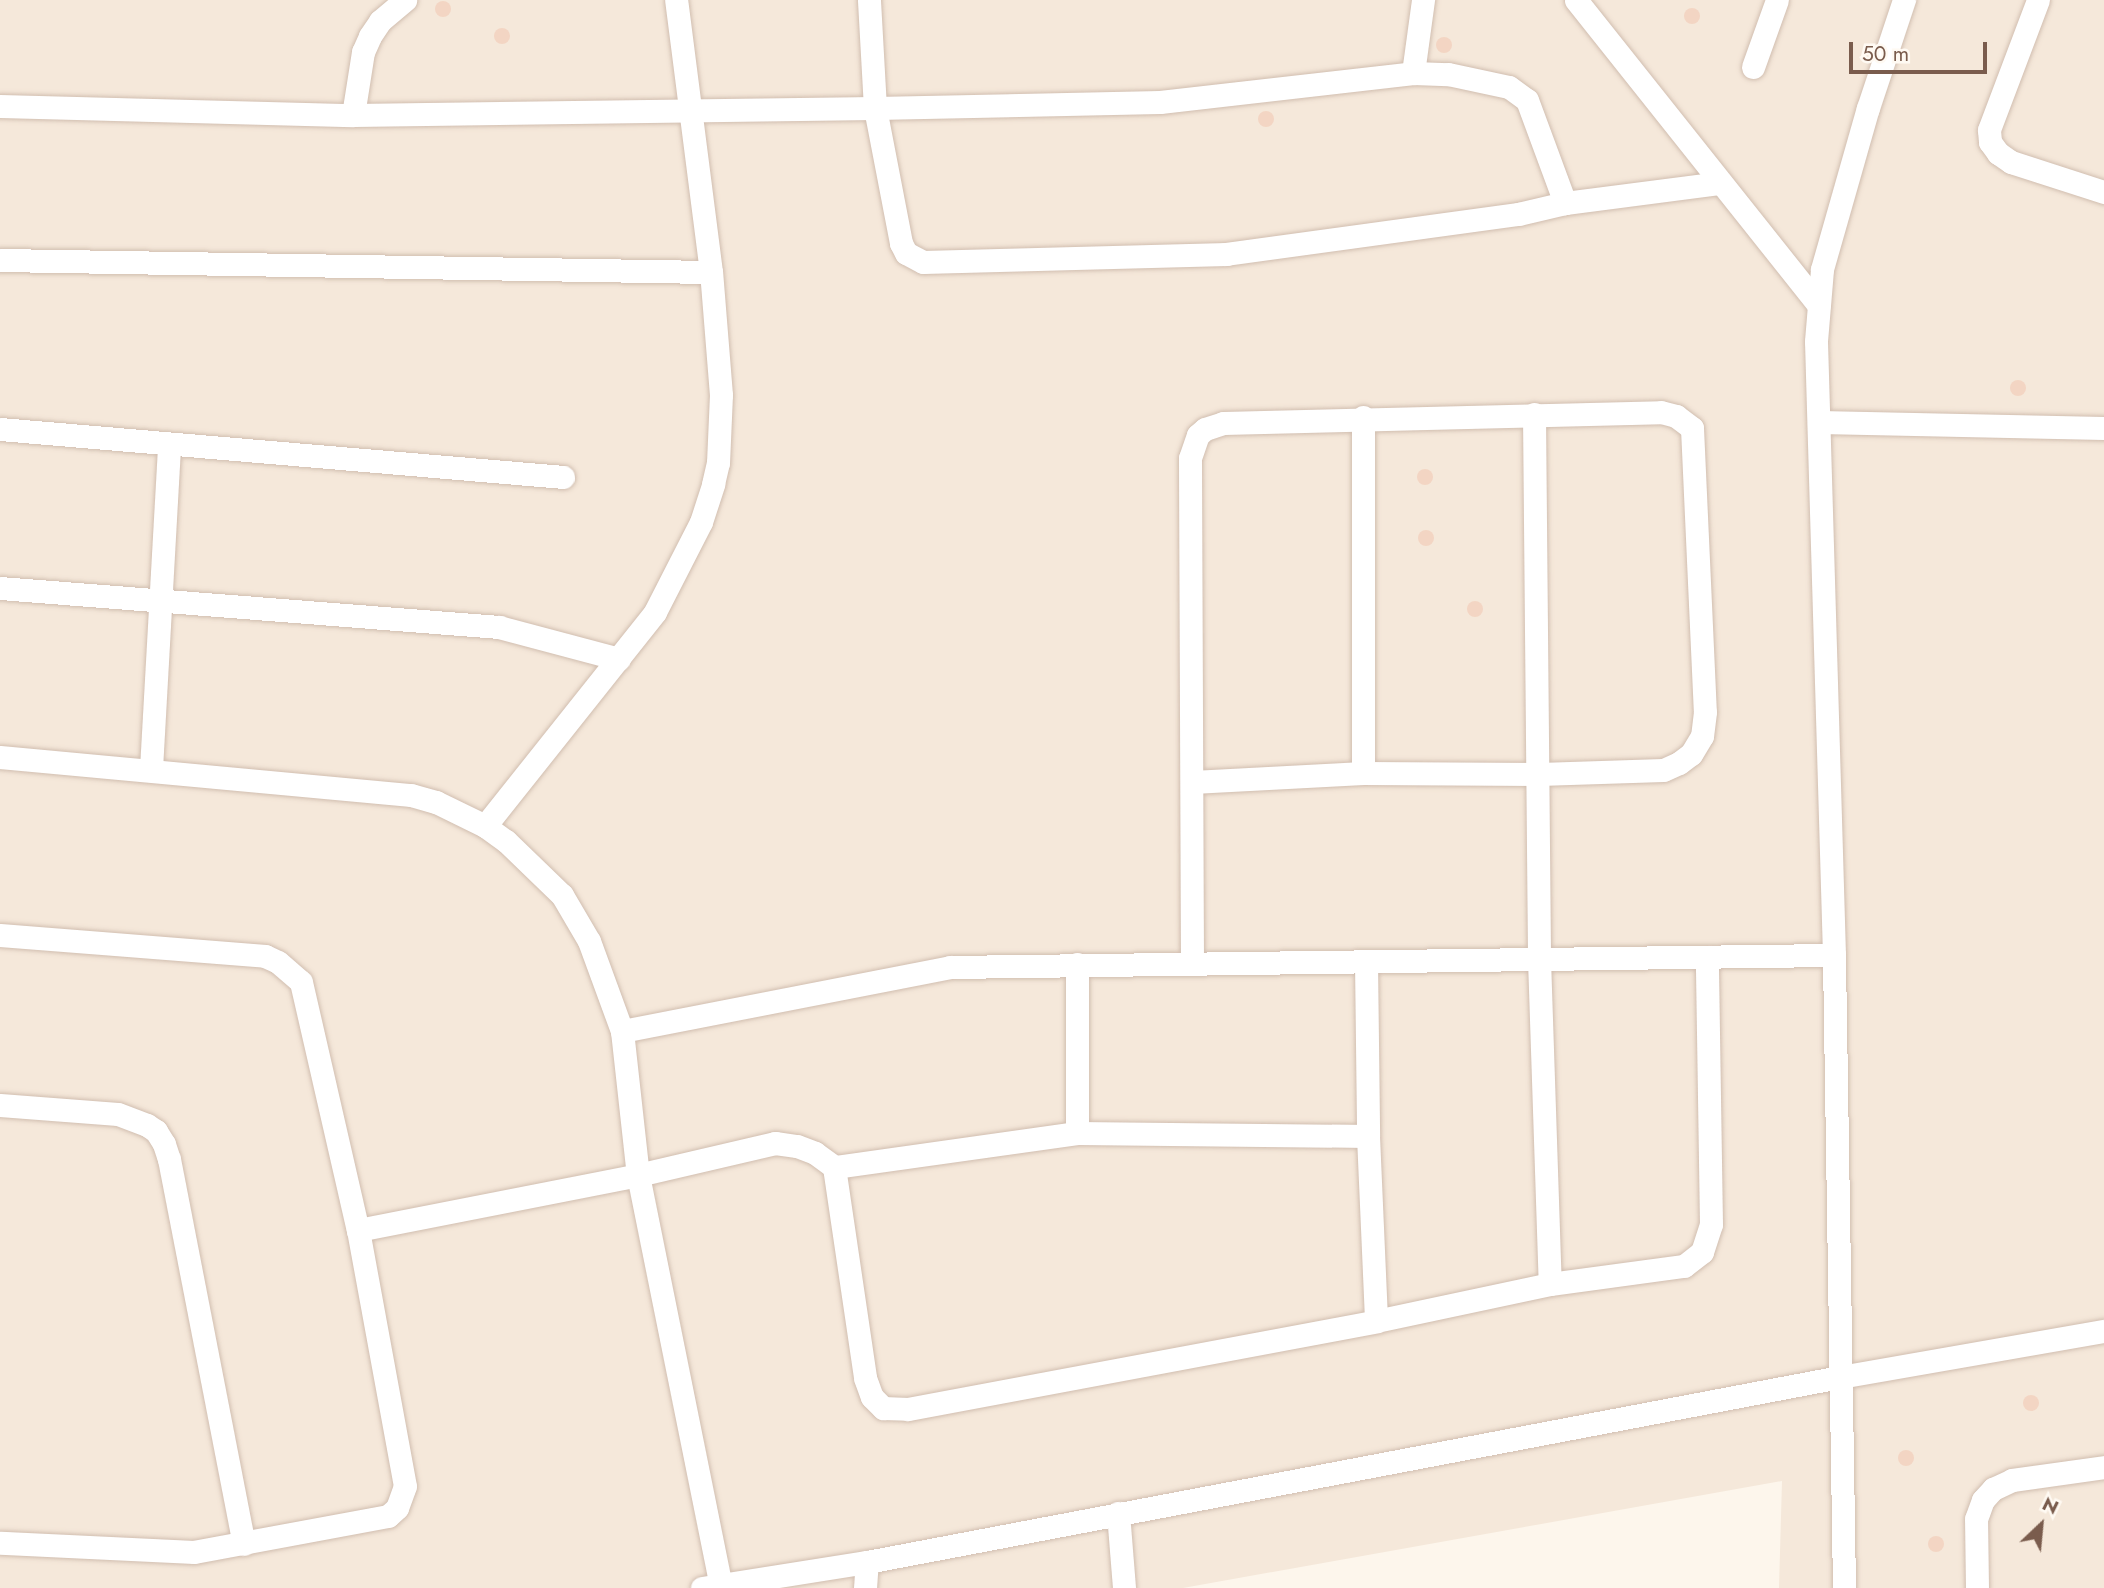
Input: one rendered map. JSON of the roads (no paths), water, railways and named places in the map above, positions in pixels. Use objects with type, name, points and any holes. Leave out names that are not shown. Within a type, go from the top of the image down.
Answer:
[{"type":"street","points":[[353,115],[363,52],[370,36],[380,21],[405,0]]},
{"type":"street","points":[[485,826],[655,612],[701,522],[718,463],[721,394],[712,272],[676,0]]},
{"type":"street","points":[[869,0],[875,108],[901,243],[906,253],[923,262],[1227,254],[1718,183]]},
{"type":"street","points":[[1413,73],[1423,0]]},
{"type":"street","points":[[1576,0],[1718,183],[1819,305]]},
{"type":"street","points":[[1753,67],[1777,0]]},
{"type":"street","points":[[1844,1588],[1835,955],[1816,341],[1822,269],[1868,108],[1904,0]]},
{"type":"street","points":[[2038,0],[1989,130],[1990,142],[1998,153],[2011,162],[2104,192]]},
{"type":"street","points":[[0,106],[353,115],[1160,102],[1413,73],[1487,80],[1509,87],[1527,100],[1565,204]]},
{"type":"street","points":[[0,260],[712,272]]},
{"type":"street","points":[[1192,782],[1363,774],[1539,774],[1663,770],[1691,754],[1702,736],[1705,712],[1692,428],[1676,416],[1661,412],[1534,414],[1223,423],[1205,429],[1198,436],[1190,458],[1192,963]]},
{"type":"street","points":[[1534,414],[1539,959],[1550,1284]]},
{"type":"street","points":[[1363,417],[1363,774]]},
{"type":"street","points":[[1819,422],[2104,428]]},
{"type":"street","points":[[0,429],[563,477]]},
{"type":"street","points":[[150,769],[169,444]]},
{"type":"street","points":[[0,588],[161,598],[499,627],[619,659]]},
{"type":"street","points":[[1,764],[150,769],[411,794],[436,802],[485,826],[526,859],[562,895],[589,941],[622,1031],[638,1175],[712,1586],[867,1562],[1840,1377],[2104,1331]]},
{"type":"street","points":[[0,935],[265,956],[292,972],[301,982],[358,1230],[405,1486],[403,1495],[388,1516],[194,1552],[0,1543]]},
{"type":"street","points":[[622,1031],[950,967],[1835,955]]},
{"type":"street","points":[[358,1230],[638,1175],[775,1143],[816,1153],[834,1167],[865,1378],[872,1397],[883,1408],[908,1409],[1376,1321],[1550,1284],[1684,1266],[1702,1252],[1712,1224],[1707,957]]},
{"type":"street","points":[[1366,961],[1368,1136],[1376,1321]]},
{"type":"street","points":[[1077,964],[1077,1133]]},
{"type":"street","points":[[0,1105],[118,1114],[147,1125],[156,1131],[164,1144],[244,1544]]},
{"type":"street","points":[[834,1167],[1077,1133],[1368,1136]]},
{"type":"street","points":[[1977,1588],[1976,1519],[1983,1500],[1993,1489],[2012,1480],[2104,1467]]},
{"type":"street","points":[[1118,1513],[1124,1588]]},
{"type":"street","points":[[865,1588],[867,1562]]}]
